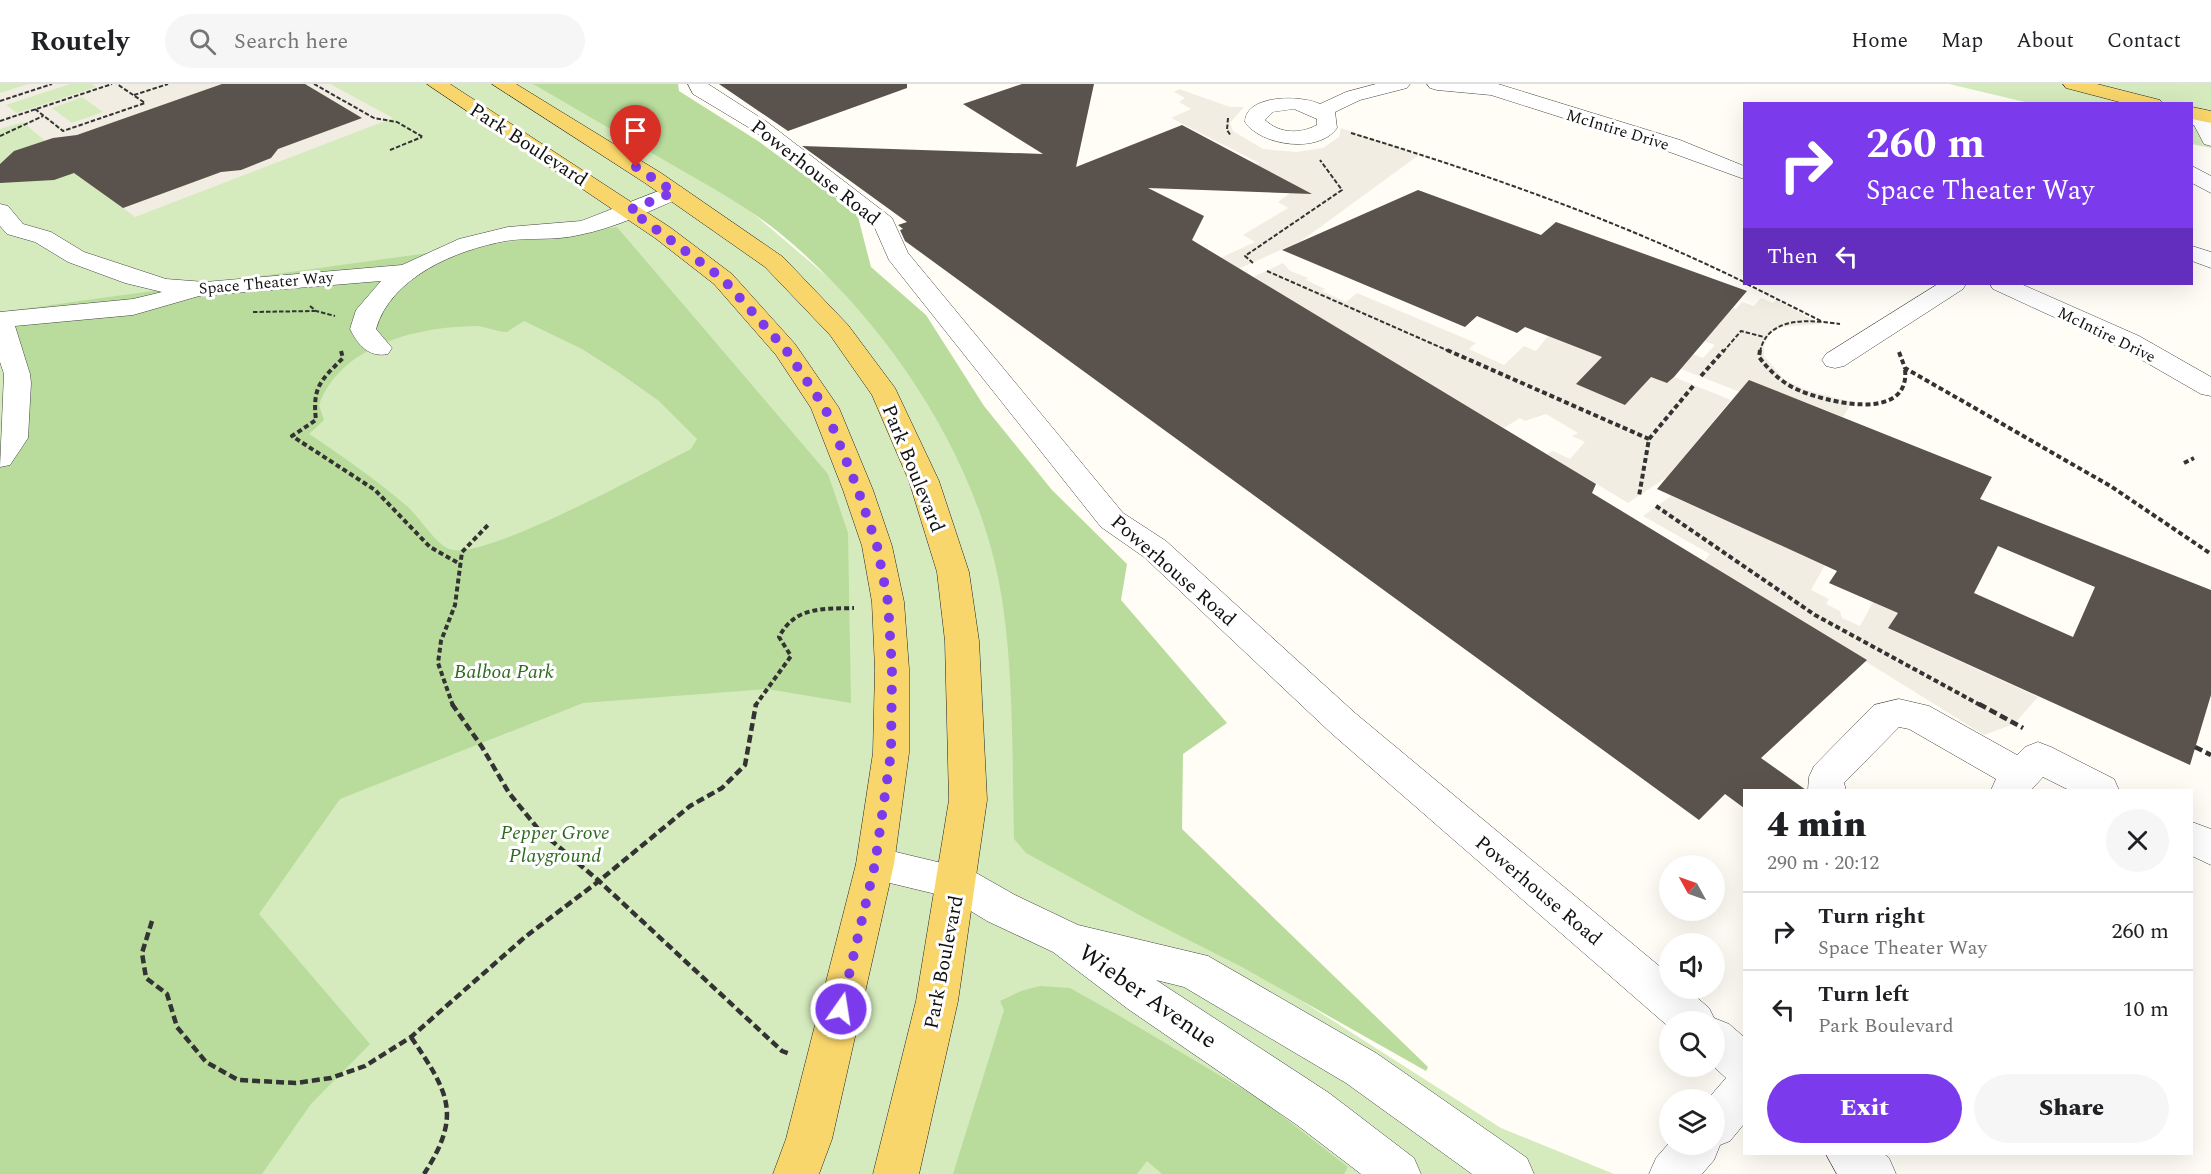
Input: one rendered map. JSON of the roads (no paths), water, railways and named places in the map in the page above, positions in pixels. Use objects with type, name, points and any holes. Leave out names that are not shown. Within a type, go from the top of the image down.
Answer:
[{"type":"main road","name":"Park Boulevard","points":[[437,84],[630,210],[723,279],[786,350],[825,408],[858,490],[877,546],[886,591],[892,669],[891,753],[875,864],[809,1140],[796,1174]]},
{"type":"main road","name":"Park Boulevard","points":[[502,84],[674,192],[774,262],[839,330],[885,394],[924,481],[953,572],[962,641],[968,800],[937,1001],[896,1174]]},
{"type":"main road","points":[[2073,84],[2145,102]]},
{"type":"street","name":"Powerhouse Road","points":[[698,84],[700,90],[760,126],[802,156],[884,223],[897,255],[1112,520],[1155,549],[1343,723],[1681,1011]]},
{"type":"street","points":[[1321,111],[1369,90],[1400,84]]},
{"type":"street","name":"McIntire Drive","points":[[1437,84],[1484,87],[1672,145],[1743,173]]},
{"type":"street","points":[[1294,103],[1318,88]]},
{"type":"street","points":[[1294,103],[1321,111],[1327,116],[1327,128],[1307,137],[1281,137],[1270,133],[1255,122],[1255,116],[1267,106],[1294,103]]},
{"type":"street","points":[[2201,116],[2211,140]]},
{"type":"street","points":[[2193,174],[2211,186]]},
{"type":"street","name":"Space Theater Way","points":[[379,348],[367,337],[363,329],[364,321],[380,295],[408,272],[438,256],[484,240],[517,233],[577,229],[674,192]]},
{"type":"street","name":"Space Theater Way","points":[[0,212],[15,229],[43,237],[76,257],[134,278],[166,286],[205,289],[408,272]]},
{"type":"street","points":[[2193,253],[2211,261]]},
{"type":"street","points":[[1835,360],[1952,285]]},
{"type":"street","name":"McIntire Drive","points":[[2004,285],[2130,342],[2211,388]]},
{"type":"street","points":[[0,458],[14,438],[18,383],[0,320],[133,307],[205,289]]},
{"type":"street","points":[[1826,789],[1827,777],[1886,715],[1899,713],[1917,716],[2015,783],[2038,757],[2099,789]]},
{"type":"street","points":[[2193,839],[2211,848]]},
{"type":"street","name":"Wieber Avenue","points":[[875,864],[957,882],[1000,908],[1067,939],[1143,995],[1313,1109],[1398,1174]]},
{"type":"street","points":[[1067,939],[1193,970],[1361,1068],[1511,1174]]},
{"type":"street","points":[[1725,1049],[1743,1064]]},
{"type":"street","points":[[1725,1113],[1743,1092]]},
{"type":"street","points":[[1672,1174],[1688,1155]]},
{"type":"street","points":[[1850,1155],[1873,1174]]},
{"type":"park label","name":"Balboa Park","points":[[504,671]]},
{"type":"park label","name":"Pepper Grove Playground","points":[[555,844]]}]
